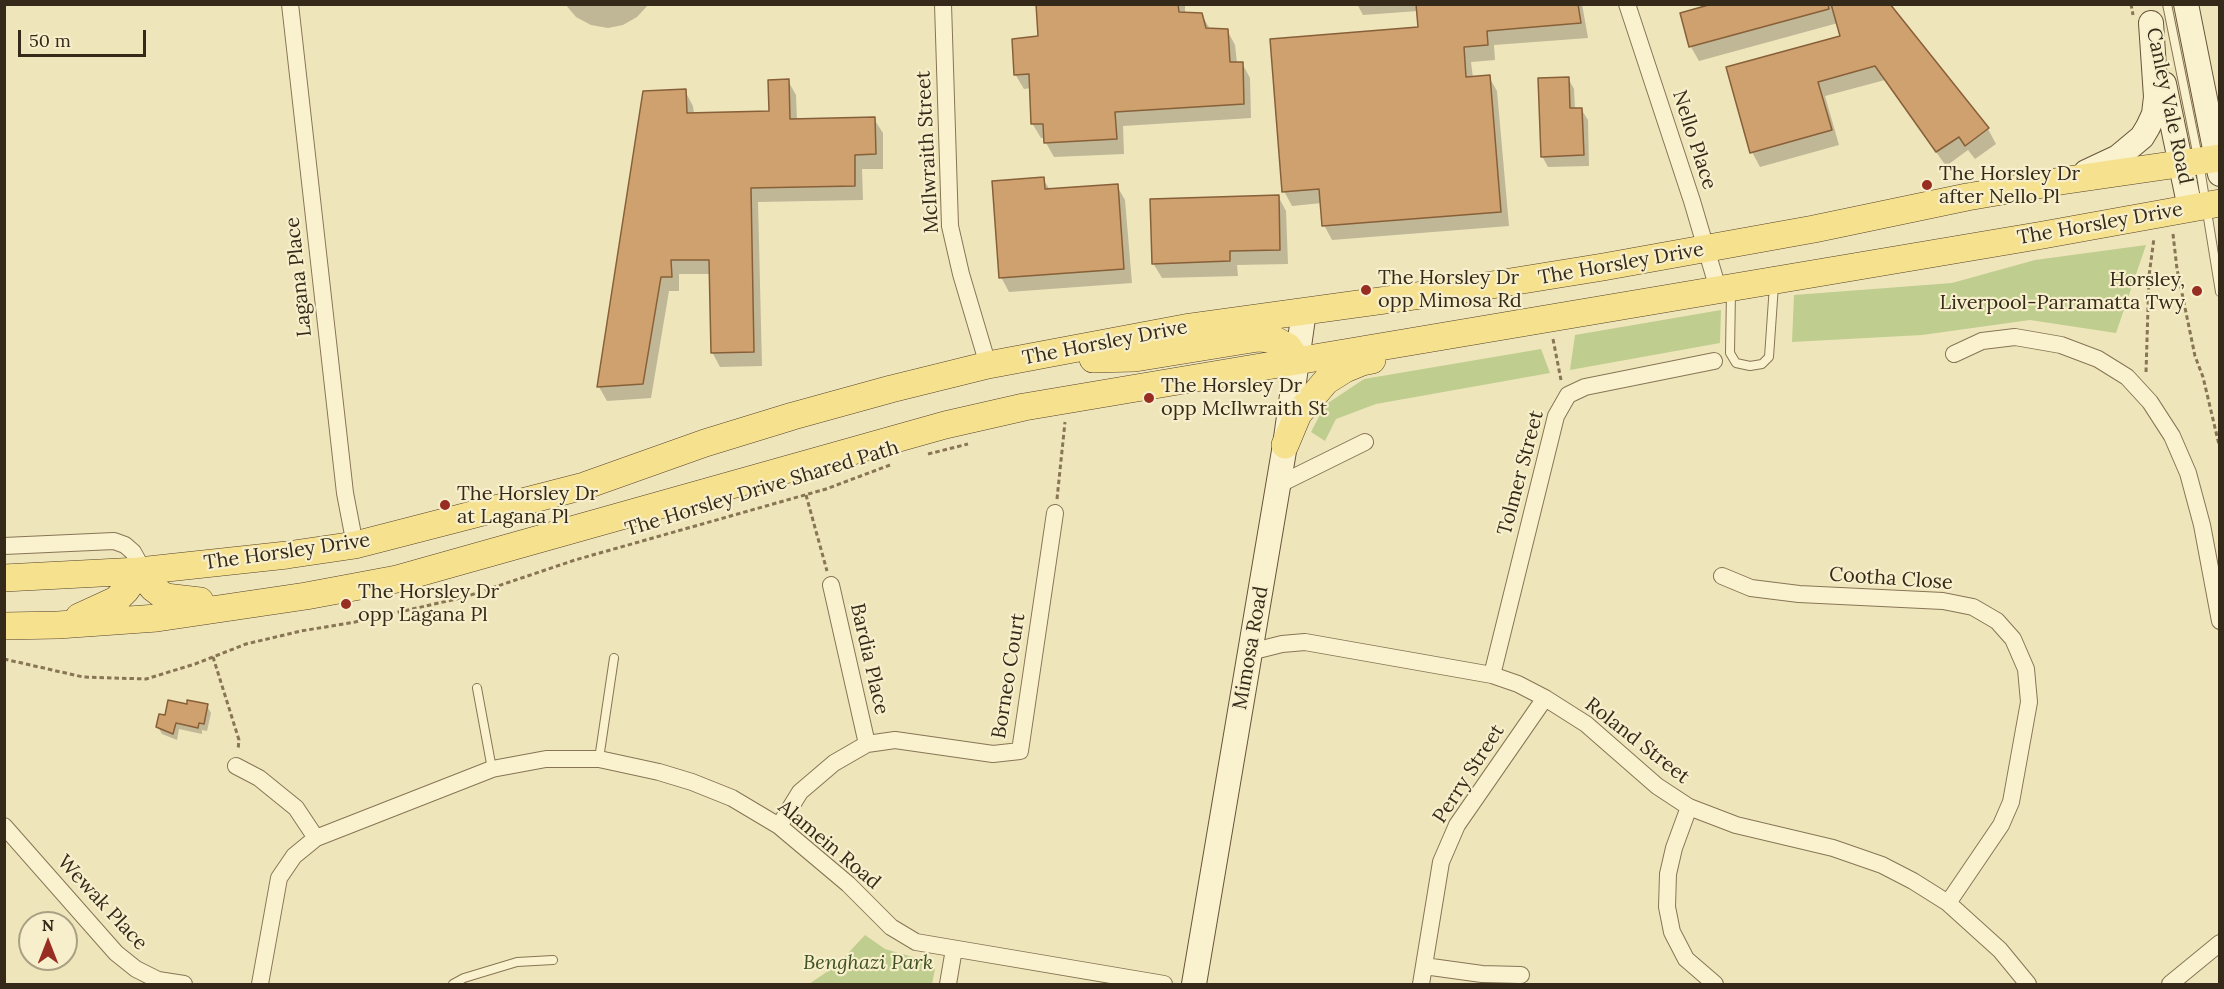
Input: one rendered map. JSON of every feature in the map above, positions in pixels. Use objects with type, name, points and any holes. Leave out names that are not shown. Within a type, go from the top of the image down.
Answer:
[{"type":"main road","name":"Canley Vale Road","points":[[2186,4],[2207,164],[2197,210]]},
{"type":"main road","points":[[2061,181],[2098,168],[2118,157],[2142,137],[2148,127],[2154,114],[2156,97],[2150,14]]},
{"type":"main road","name":"Canley Vale Road","points":[[2150,14],[2207,164]]},
{"type":"main road","name":"The Horsley Drive","points":[[4,578],[139,571],[287,555],[355,545],[584,486],[716,439],[891,389],[988,365],[1190,327],[1473,288],[1706,249],[2061,181],[2207,164]]},
{"type":"main road","name":"The Horsley Drive","points":[[4,626],[58,625],[157,618],[306,596],[397,579],[945,425],[1024,407],[1774,279],[2197,210]]},
{"type":"main road","name":"Mimosa Road","points":[[1194,984],[1285,445],[1304,310]]},
{"type":"main road","points":[[1285,445],[1298,414],[1311,397],[1326,381],[1345,369],[1362,362],[1428,351],[1515,323]]},
{"type":"main road","points":[[988,365],[1050,364],[1087,359],[1135,358],[1258,338],[1273,339],[1288,347],[1298,360]]},
{"type":"main road","points":[[58,625],[116,600],[139,571],[153,588],[165,597],[246,605]]},
{"type":"street","name":"Lagana Place","points":[[290,4],[345,493],[355,545]]},
{"type":"street","name":"McIlwraith Street","points":[[942,4],[951,226],[961,274],[988,365]]},
{"type":"street","name":"Nello Place","points":[[1628,4],[1706,249],[1725,288]]},
{"type":"street","points":[[1954,354],[1982,341],[2014,337],[2061,345],[2098,359],[2127,377],[2150,402],[2172,436],[2188,473],[2202,525],[2220,621]]},
{"type":"street","name":"Tolmer Street","points":[[1492,675],[1556,416],[1569,395],[1585,387],[1714,361]]},
{"type":"street","points":[[1278,485],[1365,442]]},
{"type":"street","name":"Borneo Court","points":[[778,826],[800,792],[834,763],[867,744],[895,740],[993,753],[1020,751],[1055,513]]},
{"type":"street","points":[[4,546],[114,541],[125,545],[133,552],[138,561],[139,571]]},
{"type":"street","name":"Cootha Close","points":[[1722,576],[1750,588],[1799,594],[1943,601],[1973,607],[1997,621],[2013,639],[2026,669],[2029,702],[2011,802],[2001,825],[1948,903]]},
{"type":"street","name":"Bardia Place","points":[[831,585],[867,744]]},
{"type":"street","name":"Roland Street","points":[[1250,652],[1282,644],[1305,642],[1492,675],[1518,684],[1586,724],[1657,786],[1689,807],[1736,825],[1833,848],[1882,866],[1913,881],[1948,903],[2000,950],[2028,984]]},
{"type":"street","name":"Perry Street","points":[[1421,984],[1442,862],[1457,825],[1545,698]]},
{"type":"street","name":"Alamein Road","points":[[260,984],[279,878],[294,856],[316,838],[492,769],[546,759],[599,759],[658,772],[692,782],[732,798],[778,826],[848,884],[891,927],[916,942],[1164,984]]},
{"type":"street","points":[[236,766],[259,778],[296,808],[316,838]]},
{"type":"street","points":[[1689,807],[1674,848],[1668,874],[1667,907],[1672,932],[1686,959],[1715,984]]},
{"type":"street","name":"Wewak Place","points":[[4,826],[116,953],[136,969],[158,980],[184,984]]},
{"type":"street","points":[[2170,984],[2220,943]]},
{"type":"street","points":[[948,984],[954,949]]},
{"type":"street","points":[[1424,966],[1482,974],[1521,975]]},
{"type":"lane","points":[[2167,4],[2207,164]]},
{"type":"lane","points":[[2197,210],[2220,292]]},
{"type":"lane","points":[[1725,288],[1730,353],[1736,363],[1750,366],[1762,364],[1769,357],[1770,350],[1774,279]]},
{"type":"lane","points":[[599,759],[614,658]]},
{"type":"lane","points":[[477,688],[492,769]]},
{"type":"lane","points":[[453,984],[464,978],[517,962],[553,960]]},
{"type":"path","points":[[2197,210],[2177,269],[2195,356],[2203,377],[2220,448]]},
{"type":"path","points":[[2145,374],[2149,276],[2156,227]]},
{"type":"path","points":[[1551,332],[1561,379],[1569,395]]},
{"type":"path","points":[[1055,423],[1065,420],[1055,513]]},
{"type":"path","name":"The Horsley Drive Shared Path","points":[[927,454],[970,443]]},
{"type":"path","name":"The Horsley Drive Shared Path","points":[[4,659],[83,677],[146,678],[246,644],[465,597],[575,560],[806,495],[895,463]]},
{"type":"path","points":[[806,495],[831,585]]},
{"type":"path","points":[[213,657],[239,740],[236,766]]},
{"type":"green space","points":[[2146,245],[2116,333],[2030,320],[1922,335],[1792,342],[1794,295],[1952,283],[2035,260]]},
{"type":"green space","points":[[1721,310],[1720,343],[1570,370],[1575,335]]},
{"type":"green space","points":[[1541,349],[1550,373],[1376,404],[1336,419],[1325,441],[1311,432],[1325,405],[1364,379]]},
{"type":"green space","name":"Benghazi Park","points":[[865,935],[885,949],[923,960],[935,969],[932,984],[809,984],[837,965]]},
{"type":"building","points":[[1036,4],[1178,4],[1179,12],[1202,13],[1206,28],[1228,29],[1230,62],[1243,62],[1244,104],[1115,112],[1117,139],[1044,143],[1043,124],[1031,124],[1029,74],[1014,75],[1012,39],[1038,36]]},
{"type":"building","points":[[1416,4],[1578,4],[1581,23],[1487,31],[1488,45],[1464,47],[1466,77],[1490,75],[1501,212],[1322,226],[1319,189],[1282,192],[1270,39],[1418,27]]},
{"type":"building","points":[[1712,4],[1828,4],[1829,9],[1689,47],[1680,13]]},
{"type":"building","points":[[1831,4],[1890,4],[1989,128],[1965,146],[1959,137],[1936,152],[1875,66],[1818,82],[1832,130],[1750,153],[1726,67],[1840,36]]},
{"type":"building","points":[[1569,77],[1570,108],[1582,108],[1584,155],[1541,157],[1538,78]]},
{"type":"building","points":[[789,79],[790,119],[875,117],[876,154],[855,155],[855,186],[751,188],[754,352],[711,353],[709,260],[671,260],[672,277],[661,277],[643,384],[597,387],[643,91],[686,89],[687,113],[769,111],[768,80]]},
{"type":"building","points":[[1044,177],[1045,189],[1118,184],[1124,269],[999,278],[992,181]]},
{"type":"building","points":[[1279,195],[1280,250],[1230,251],[1230,261],[1152,264],[1150,199]]},
{"type":"building","points":[[168,700],[187,704],[187,700],[208,704],[204,724],[199,723],[198,728],[176,723],[173,734],[156,727],[159,714],[165,715]]},
{"type":"place","name":"The Horsley Dr after Nello Pl","points":[[1927,185]]},
{"type":"place","name":"The Horsley Dr opp Mimosa Rd","points":[[1366,290]]},
{"type":"place","name":"Horsley, Liverpool-Parramatta Twy","points":[[2197,291]]},
{"type":"place","name":"The Horsley Dr opp McIlwraith St","points":[[1149,398]]},
{"type":"place","name":"The Horsley Dr at Lagana Pl","points":[[445,505]]},
{"type":"place","name":"The Horsley Dr opp Lagana Pl","points":[[346,604]]}]
